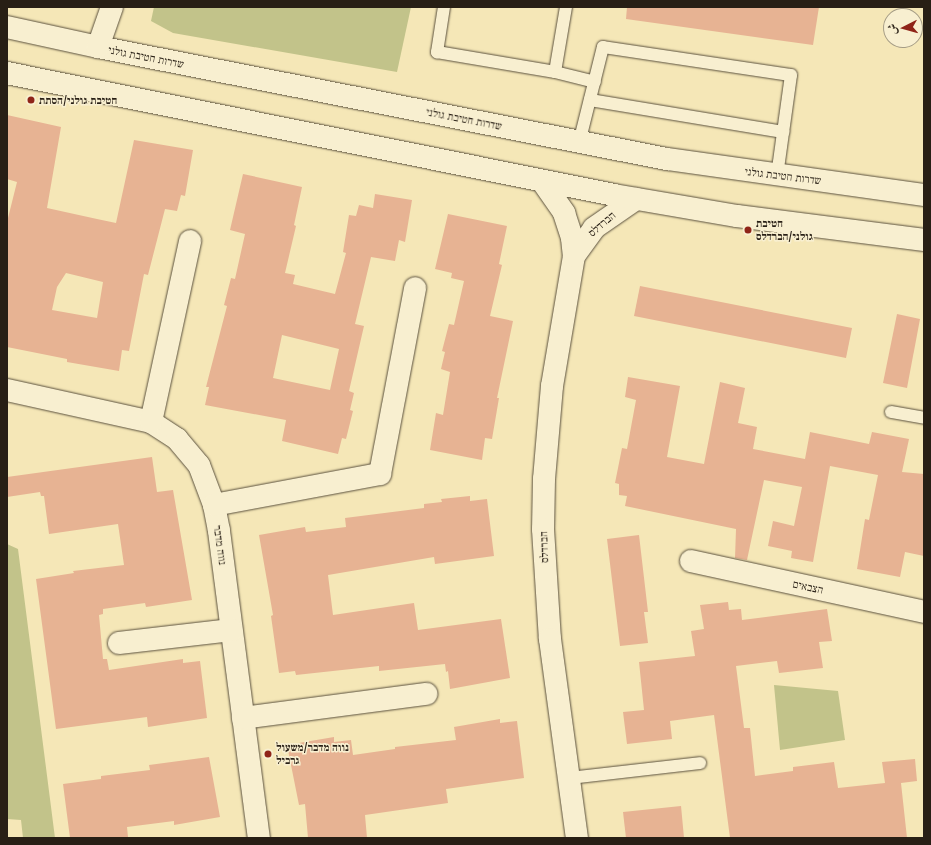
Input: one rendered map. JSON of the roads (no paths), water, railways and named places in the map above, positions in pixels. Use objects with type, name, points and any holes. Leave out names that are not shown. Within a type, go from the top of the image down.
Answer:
[{"type":"street","points":[[98,47],[112,7]]},
{"type":"street","name":"שדרות חטיבת גולני","points":[[7,27],[98,47],[579,142],[777,176],[924,195]]},
{"type":"street","points":[[7,73],[636,199],[737,216],[924,240]]},
{"type":"street","name":"הברדלס","points":[[542,181],[556,197],[566,217],[572,238],[574,256],[548,424],[543,529],[550,638],[577,838]]},
{"type":"street","name":"הברדלס","points":[[574,256],[594,228],[636,199]]},
{"type":"street","points":[[151,422],[190,241]]},
{"type":"street","points":[[214,505],[380,474],[415,288]]},
{"type":"street","name":"נווה מדבר","points":[[7,390],[151,422],[164,430],[188,451],[201,471],[214,505],[232,630],[257,838]]},
{"type":"street","name":"הצבאים","points":[[691,561],[924,612]]},
{"type":"street","points":[[119,644],[232,630]]},
{"type":"street","points":[[243,718],[426,694]]},
{"type":"lane","points":[[444,7],[437,52],[555,72],[595,82]]},
{"type":"lane","points":[[555,72],[566,7]]},
{"type":"lane","points":[[579,142],[603,47],[791,75],[777,176]]},
{"type":"lane","points":[[590,100],[783,132]]},
{"type":"lane","points":[[891,412],[924,418]]},
{"type":"lane","points":[[569,778],[700,763]]},
{"type":"place","name":"חטיבת גולני/הסתת","points":[[31,100]]},
{"type":"place","name":"חטיבת גולני/הברדלס","points":[[748,230]]},
{"type":"place","name":"נווה מדבר/משעול גרביל","points":[[268,754]]}]
